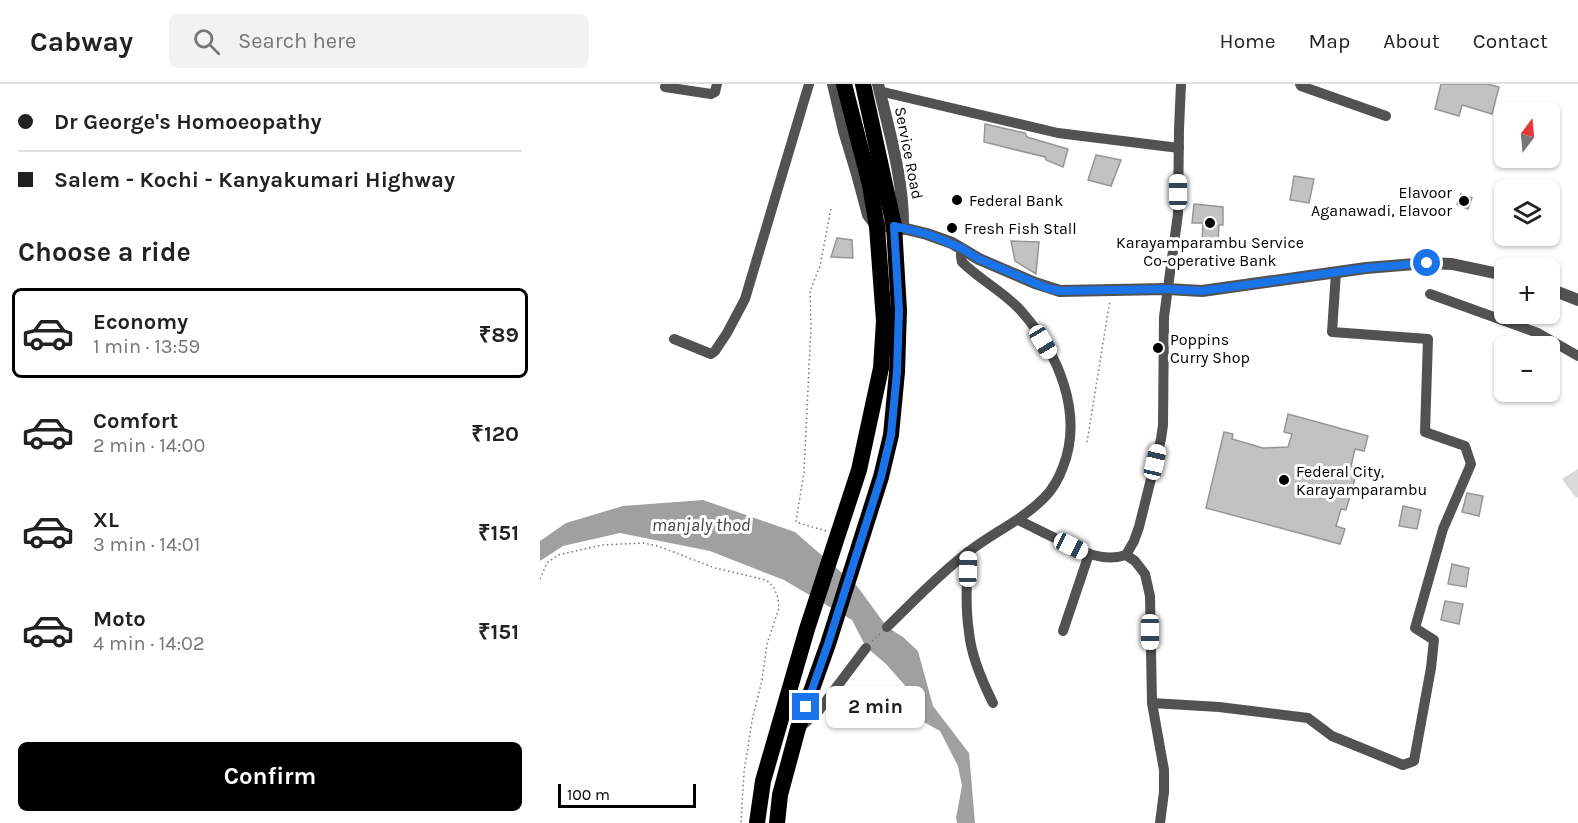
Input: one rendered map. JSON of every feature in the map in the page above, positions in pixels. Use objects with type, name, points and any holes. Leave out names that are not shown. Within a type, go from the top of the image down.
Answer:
[{"type":"highway","points":[[757,823],[763,781],[807,629],[859,470],[881,368],[892,228],[870,185],[844,84]]},
{"type":"highway","points":[[777,823],[780,795],[798,728],[864,531],[891,435],[899,310],[892,228],[877,144],[863,84]]},
{"type":"street","points":[[665,87],[711,94],[715,92],[717,84]]},
{"type":"street","points":[[674,339],[711,354],[727,333],[745,299],[809,84]]},
{"type":"street","points":[[833,84],[868,216],[892,228],[927,234],[1047,288],[1060,291],[1167,289],[1202,291],[1366,268],[1427,263],[1452,264],[1494,273]]},
{"type":"street","points":[[1018,520],[1089,555],[1114,558],[1126,555],[1134,542],[1163,425],[1163,344],[1167,289],[1178,214],[1181,84]]},
{"type":"street","points":[[1300,84],[1300,86],[1386,116]]},
{"type":"street","points":[[878,87],[1058,133],[1179,148]]},
{"type":"street","name":"Service Road","points":[[878,87],[898,174],[904,213],[892,228]]},
{"type":"street","points":[[887,627],[938,577],[968,552],[1018,520],[1047,496],[1057,481],[1069,444],[1070,424],[1066,393],[1055,362],[1017,306],[964,265],[961,260],[961,248]]},
{"type":"street","points":[[1152,703],[1219,706],[1308,718],[1332,736],[1403,765],[1414,760],[1434,640],[1415,628],[1443,529],[1471,464],[1465,446],[1425,432],[1428,339],[1332,332],[1336,272]]},
{"type":"street","points":[[1560,293],[1578,300]]},
{"type":"street","points":[[1430,294],[1538,333],[1578,356]]},
{"type":"street","points":[[968,552],[969,632],[979,669],[993,703]]},
{"type":"street","points":[[1063,631],[1089,555]]},
{"type":"street","points":[[1126,555],[1135,561],[1145,574],[1150,596],[1152,703],[1164,770],[1160,823]]},
{"type":"street","points":[[798,728],[817,713],[866,648]]},
{"type":"path","points":[[831,208],[820,266],[810,291],[811,327],[804,472],[796,522],[840,530]]},
{"type":"path","points":[[1087,442],[1112,290]]},
{"type":"path","points":[[540,579],[547,563],[558,555],[602,545],[644,543],[715,568],[762,579],[774,588],[779,608],[767,644],[762,680],[752,721],[744,772],[741,823]]},
{"type":"path","points":[[866,648],[887,627]]},
{"type":"shaded area","points":[[1578,469],[1578,497],[1576,498],[1562,479]]},
{"type":"water","name":"manjaly thod","points":[[703,500],[795,532],[857,586],[887,627],[903,637],[918,651],[933,706],[969,753],[975,823],[957,823],[962,786],[958,766],[940,731],[911,715],[909,690],[886,664],[866,647],[852,620],[784,580],[710,551],[620,533],[563,546],[540,561],[540,541],[566,523],[623,506]]},
{"type":"building","points":[[1441,84],[1487,84],[1499,87],[1492,114],[1462,105],[1459,116],[1435,109]]},
{"type":"building","points":[[985,124],[1025,133],[1027,137],[1068,149],[1063,167],[1046,160],[1045,157],[984,142]]},
{"type":"building","points":[[1096,155],[1121,160],[1111,186],[1088,180]]},
{"type":"building","points":[[1294,176],[1314,179],[1309,203],[1290,200]]},
{"type":"building","name":"Elavoor Aganawadi, Elavoor","points":[[1461,194],[1472,198],[1468,209],[1457,204]]},
{"type":"building","name":"Karayamparambu Service Co-operative Bank","points":[[1194,204],[1223,207],[1223,225],[1219,225],[1218,242],[1202,241],[1203,223],[1192,223]]},
{"type":"building","points":[[837,238],[852,240],[853,258],[831,257]]},
{"type":"building","points":[[1011,241],[1039,242],[1036,274],[1015,261]]},
{"type":"building","name":"Federal City, Karayamparambu","points":[[1288,414],[1368,436],[1364,451],[1355,449],[1351,466],[1358,468],[1346,510],[1341,509],[1336,526],[1345,529],[1340,544],[1206,508],[1224,432],[1233,434],[1232,439],[1263,448],[1288,447],[1292,434],[1284,432]]},
{"type":"building","points":[[1467,493],[1483,496],[1479,516],[1462,512]]},
{"type":"building","points":[[1403,506],[1421,510],[1417,529],[1399,526]]},
{"type":"building","points":[[1452,564],[1469,568],[1466,587],[1448,584]]},
{"type":"building","points":[[1445,601],[1463,604],[1459,624],[1441,620]]},
{"type":"place","name":"Federal Bank","points":[[957,200]]},
{"type":"place","name":"Elavoor Aganawadi, Elavoor","points":[[1464,201]]},
{"type":"place","name":"Karayamparambu Service Co-operative Bank","points":[[1210,223]]},
{"type":"place","name":"Fresh Fish Stall","points":[[952,228]]},
{"type":"place","name":"Poppins Curry Shop","points":[[1158,348]]},
{"type":"place","name":"Federal City, Karayamparambu","points":[[1284,480]]},
{"type":"route","points":[[806,707],[881,477],[891,435],[897,372],[899,310],[894,226],[940,239],[979,259],[1047,288],[1060,291],[1167,289],[1202,291],[1366,268],[1427,263]]}]
